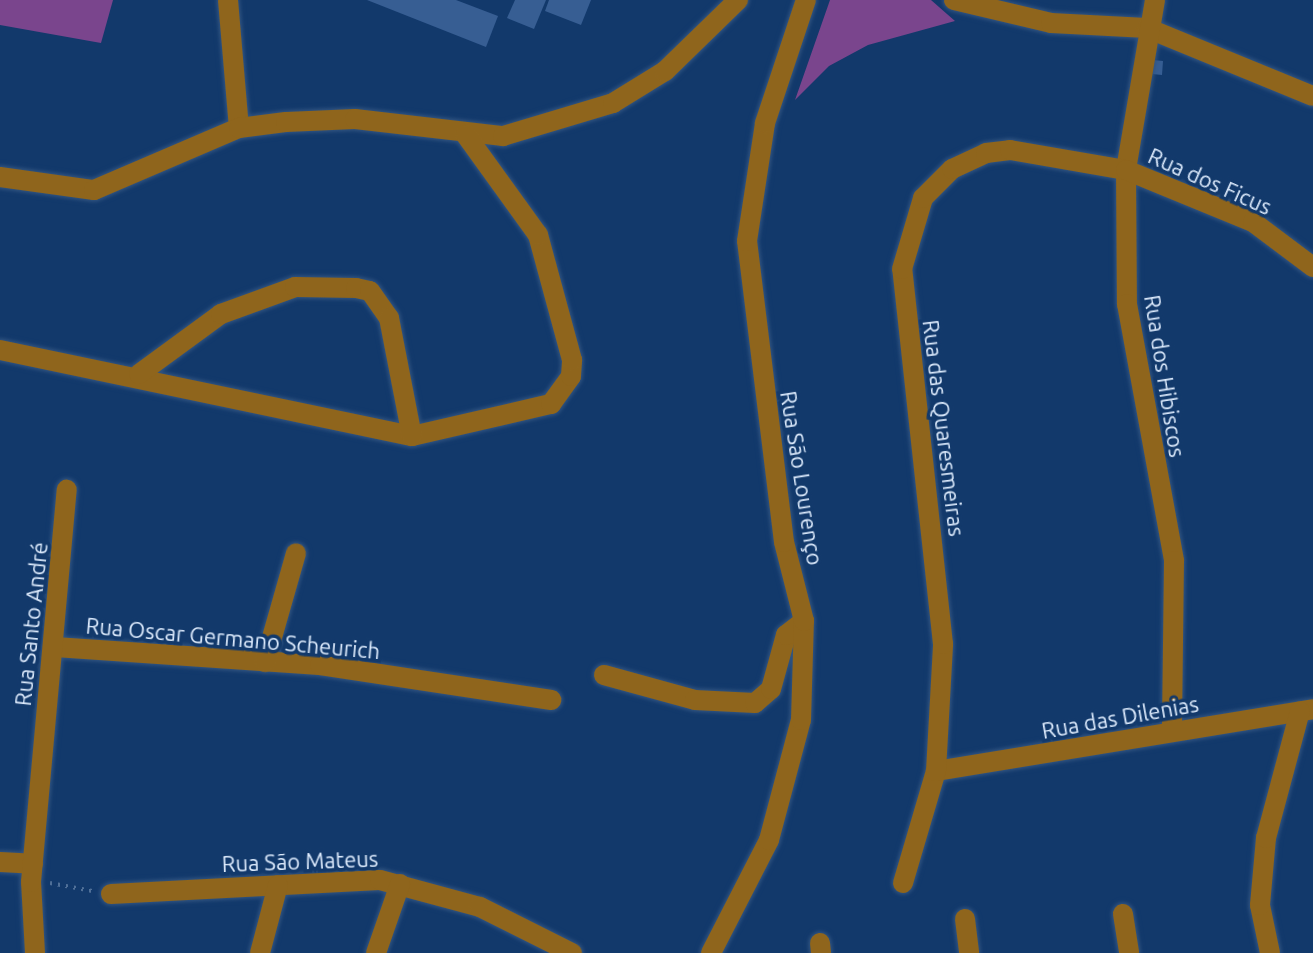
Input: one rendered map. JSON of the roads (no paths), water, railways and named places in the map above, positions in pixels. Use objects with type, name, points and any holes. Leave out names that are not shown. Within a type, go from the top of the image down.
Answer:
[{"type":"street","points":[[228,0],[239,128]]},
{"type":"street","points":[[0,177],[94,190],[239,128],[355,119],[466,135],[503,136],[613,103],[665,71],[738,0]]},
{"type":"street","name":"Rua São Lourenço","points":[[711,953],[769,840],[801,720],[804,621],[784,542],[747,241],[765,123],[806,0]]},
{"type":"street","points":[[954,0],[1051,23],[1147,28],[1313,96]]},
{"type":"street","name":"Rua dos Hibiscos","points":[[1155,0],[1147,28],[1126,170],[1127,304],[1174,561],[1172,731]]},
{"type":"street","points":[[0,350],[139,374],[412,436],[551,404],[571,376],[538,235],[466,135]]},
{"type":"street","name":"Rua das Quaresmeiras","points":[[903,883],[936,771],[943,644],[909,381],[902,269],[909,230],[923,198],[952,169],[986,153],[1010,150],[1126,170]]},
{"type":"street","name":"Rua dos Ficus","points":[[1126,170],[1253,222],[1313,267]]},
{"type":"street","points":[[139,374],[221,314],[295,287],[370,291],[389,318],[412,436]]},
{"type":"street","name":"Rua Santo André","points":[[35,953],[32,873],[67,490]]},
{"type":"street","points":[[265,662],[296,553]]},
{"type":"street","points":[[604,675],[695,700],[755,703],[771,689],[786,635],[804,621]]},
{"type":"street","name":"Rua Oscar Germano Scheurich","points":[[54,647],[265,662],[551,700]]},
{"type":"street","points":[[1270,953],[1260,905],[1266,838],[1307,710]]},
{"type":"street","name":"Rua das Dilenias","points":[[936,771],[1307,710]]},
{"type":"street","points":[[0,862],[32,873]]},
{"type":"street","points":[[376,953],[400,884]]},
{"type":"street","name":"Rua São Mateus","points":[[111,894],[278,885],[400,884],[480,907],[572,953]]},
{"type":"street","points":[[260,953],[278,885]]},
{"type":"street","points":[[1123,914],[1129,953]]},
{"type":"street","points":[[965,919],[969,953]]}]
